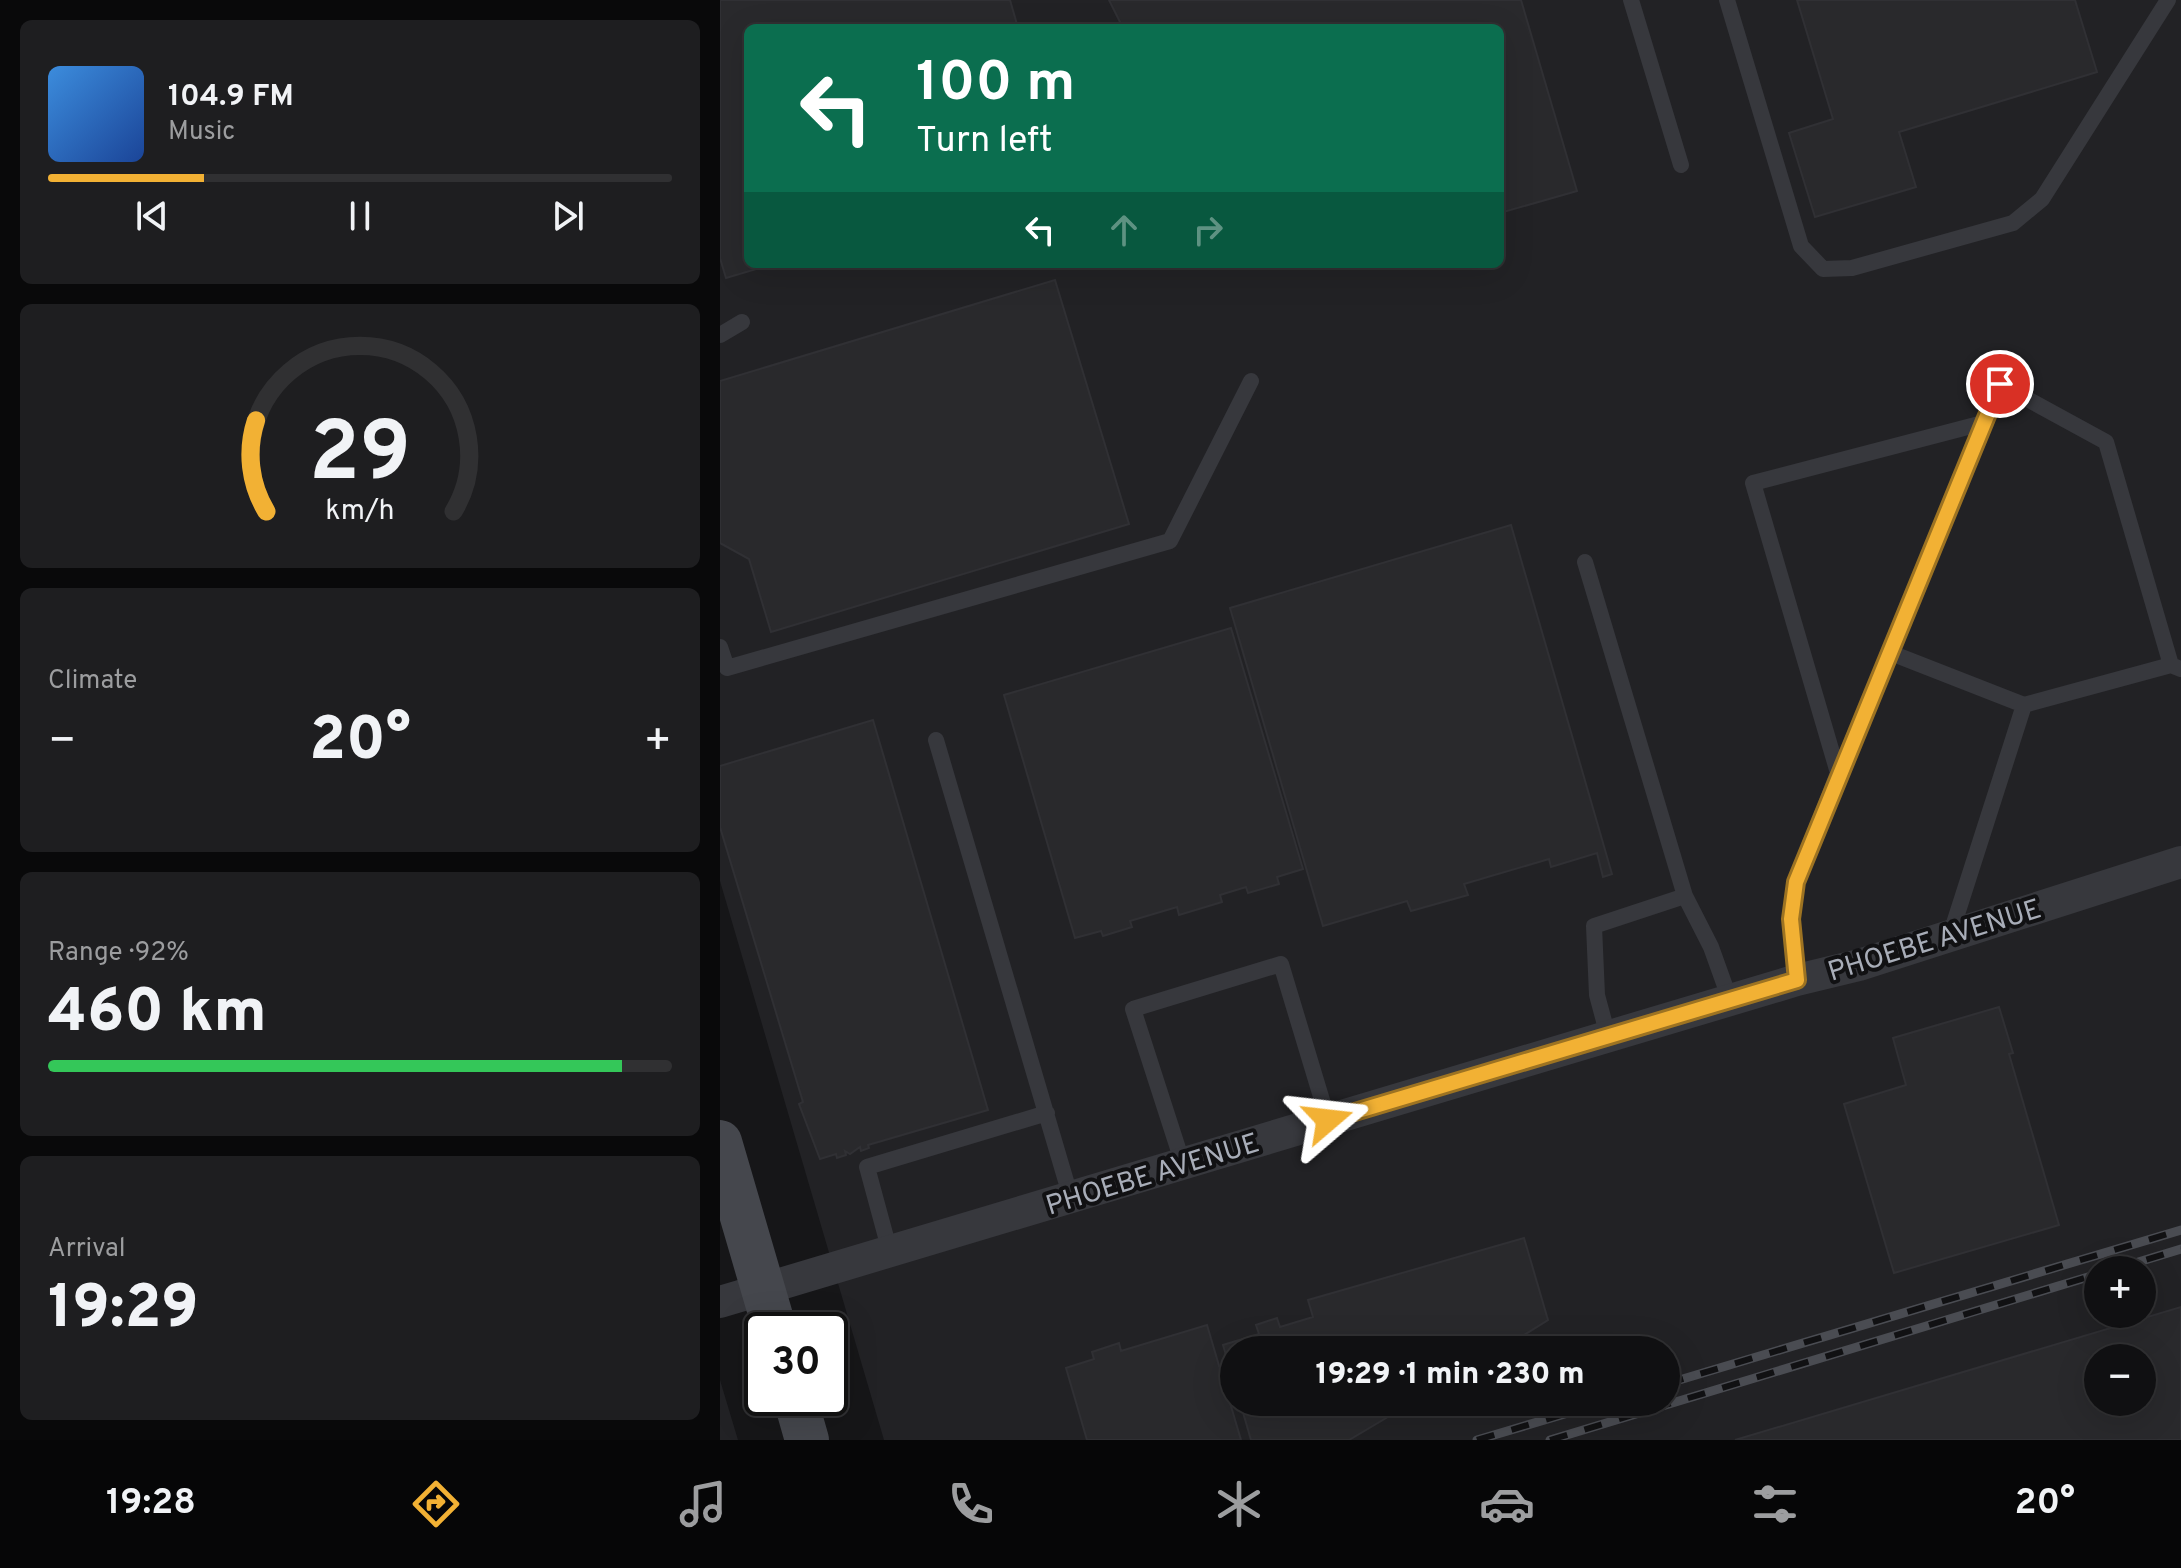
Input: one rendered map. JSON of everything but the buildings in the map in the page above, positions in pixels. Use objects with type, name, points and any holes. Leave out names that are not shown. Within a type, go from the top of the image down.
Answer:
[{"type":"main road","points":[[720,1142],[769,1310]]},
{"type":"main road","points":[[800,1416],[807,1440]]},
{"type":"street","name":"PHOEBE AVENUE","points":[[720,1302],[769,1310],[890,1252],[1797,980],[1859,965],[2181,862]]},
{"type":"lane","points":[[1631,0],[1681,165]]},
{"type":"lane","points":[[1727,0],[1801,246],[1823,269],[1852,268],[2013,223],[2042,199],[2168,0]]},
{"type":"lane","points":[[720,335],[742,322]]},
{"type":"lane","points":[[720,647],[724,669],[1170,541],[1251,381]]},
{"type":"lane","points":[[1797,980],[1791,919],[1796,882],[1838,773],[1891,653],[2000,384],[2106,442],[2176,667],[2024,705],[1891,653]]},
{"type":"lane","points":[[1838,773],[1753,483],[1983,423]]},
{"type":"lane","points":[[1585,562],[1685,896],[1711,947],[1730,1000]]},
{"type":"lane","points":[[1950,937],[2024,705]]},
{"type":"lane","points":[[936,740],[1071,1198]]},
{"type":"lane","points":[[1608,1036],[1597,995],[1594,926],[1685,896]]},
{"type":"lane","points":[[1183,1164],[1133,1009],[1266,968],[1281,964],[1328,1120]]},
{"type":"lane","points":[[890,1252],[867,1167],[1047,1113]]},
{"type":"shaded area","points":[[720,0],[2181,0],[2181,1440],[884,1440],[720,881]]},
{"type":"shaded area","points":[[720,1380],[738,1440],[720,1440]]},
{"type":"railway","points":[[1680,1380],[2181,1230]]},
{"type":"railway","points":[[2156,1257],[2181,1249]]},
{"type":"railway","points":[[1550,1440],[2084,1278]]},
{"type":"railway","points":[[1477,1440],[1558,1416]]},
{"type":"route","points":[[1328,1120],[1797,980],[1791,919],[1796,882],[1838,773],[1891,653],[2000,384]]}]
